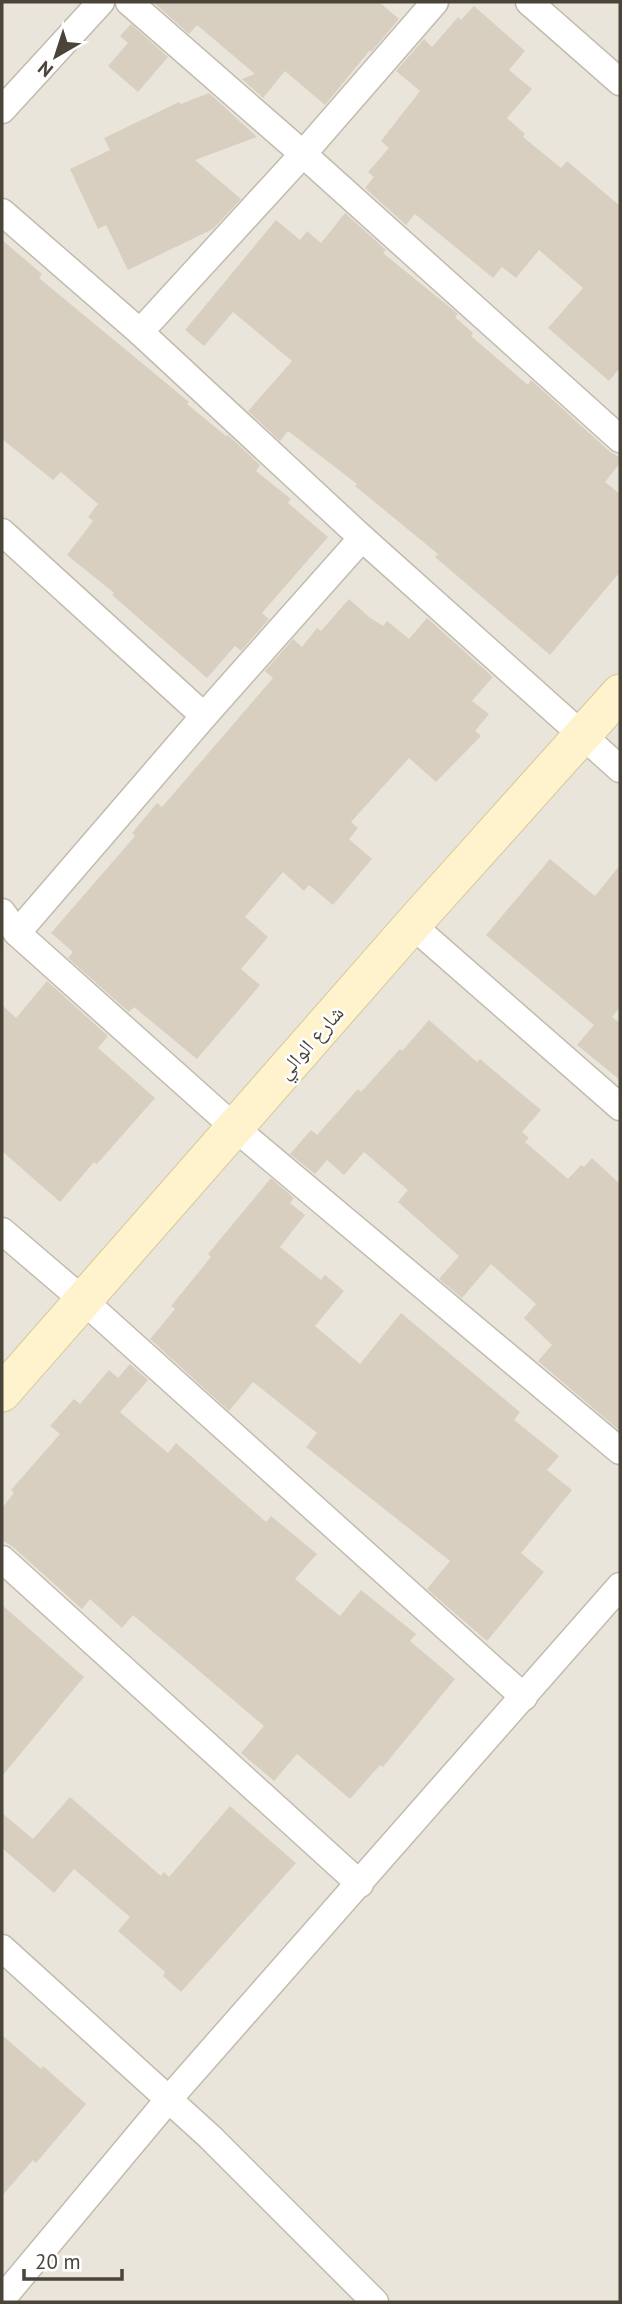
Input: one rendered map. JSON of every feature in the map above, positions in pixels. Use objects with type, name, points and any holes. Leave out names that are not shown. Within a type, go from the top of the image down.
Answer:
[{"type":"main road","name":"شارع الوالي","points":[[2,1393],[412,925],[620,693]]},
{"type":"street","points":[[2,110],[101,2]]},
{"type":"street","points":[[129,2],[303,154],[620,439]]},
{"type":"street","points":[[140,332],[303,154],[435,2]]},
{"type":"street","points":[[529,2],[620,82]]},
{"type":"street","points":[[2,212],[140,332],[362,538],[620,769]]},
{"type":"street","points":[[2,532],[204,716]]},
{"type":"street","points":[[362,538],[204,716],[10,922],[235,1128],[620,1451]]},
{"type":"street","points":[[412,925],[620,1107]]},
{"type":"street","points":[[2,1231],[84,1301],[524,1697]]},
{"type":"street","points":[[2,1559],[360,1884]]},
{"type":"street","points":[[2,2299],[169,2100],[620,1586]]},
{"type":"street","points":[[2,1948],[210,2137],[375,2302]]},
{"type":"shaded area","points":[[2,2],[620,2],[620,2302],[2,2302]]},
{"type":"building","points":[[153,2],[379,2],[399,19],[325,105],[285,71],[263,98],[242,79],[255,74],[197,25],[189,34]]},
{"type":"building","points":[[474,6],[525,51],[509,70],[532,89],[507,118],[525,134],[523,137],[561,168],[567,161],[620,206],[620,368],[609,381],[548,328],[583,288],[539,250],[516,278],[502,267],[493,278],[415,214],[406,225],[365,188],[374,177],[368,172],[389,148],[381,141],[420,91],[396,71],[424,39],[432,47],[458,17],[461,20]]},
{"type":"building","points":[[131,24],[168,57],[138,92],[108,66],[128,43],[120,36]]},
{"type":"building","points":[[209,93],[257,137],[195,160],[241,199],[213,229],[128,270],[106,225],[98,229],[70,169],[110,150],[104,138],[179,102],[181,104]]},
{"type":"building","points":[[345,213],[386,250],[383,253],[458,314],[455,317],[473,333],[471,336],[528,385],[531,380],[620,458],[620,463],[605,482],[620,494],[620,572],[550,655],[435,557],[438,554],[355,486],[357,484],[288,431],[280,441],[248,411],[292,361],[233,312],[204,346],[185,330],[276,220],[300,240],[307,231],[321,243]]},
{"type":"building","points":[[2,240],[42,274],[39,278],[189,402],[187,404],[228,435],[260,465],[256,471],[291,499],[288,503],[328,537],[262,613],[269,619],[241,651],[235,646],[207,678],[112,595],[114,593],[67,555],[93,521],[88,517],[98,504],[61,472],[53,480],[2,439]]},
{"type":"building","points":[[349,599],[369,617],[383,626],[387,621],[409,639],[427,618],[493,677],[472,701],[489,714],[475,731],[481,736],[436,782],[409,758],[351,822],[358,828],[349,839],[372,859],[333,905],[309,885],[304,891],[283,872],[245,917],[268,937],[241,969],[260,985],[197,1059],[134,1007],[129,1012],[68,958],[73,952],[51,933],[135,836],[132,833],[157,803],[162,807],[273,678],[265,671],[293,639],[302,647],[317,628],[321,631]]},
{"type":"building","points":[[550,859],[595,896],[620,865],[620,1007],[612,1017],[620,1023],[620,1080],[577,1045],[594,1025],[486,935]]},
{"type":"building","points":[[47,981],[108,1036],[98,1048],[155,1098],[60,1202],[2,1151],[2,1005],[16,1018]]},
{"type":"building","points":[[429,1020],[477,1062],[480,1059],[541,1110],[522,1132],[529,1138],[525,1142],[568,1179],[592,1158],[620,1184],[620,1431],[538,1361],[552,1345],[524,1318],[536,1304],[491,1264],[462,1298],[439,1279],[459,1256],[398,1202],[408,1190],[364,1152],[344,1175],[327,1160],[315,1174],[290,1154],[311,1130],[317,1135],[358,1089],[361,1092]]},
{"type":"building","points":[[271,1178],[294,1198],[290,1203],[305,1215],[280,1247],[321,1280],[325,1275],[344,1291],[315,1326],[360,1364],[401,1313],[520,1412],[514,1420],[559,1456],[547,1470],[572,1490],[521,1553],[544,1572],[487,1641],[427,1589],[450,1561],[306,1447],[317,1433],[253,1382],[229,1411],[150,1339],[175,1309],[171,1306],[211,1257],[208,1254]]},
{"type":"building","points":[[130,1364],[148,1380],[120,1412],[168,1453],[176,1443],[266,1522],[271,1516],[317,1554],[295,1579],[340,1616],[361,1590],[416,1634],[410,1641],[455,1679],[383,1767],[380,1765],[350,1799],[297,1754],[274,1781],[241,1753],[264,1726],[133,1615],[122,1628],[90,1599],[82,1609],[2,1540],[2,1508],[14,1493],[11,1490],[60,1434],[50,1426],[74,1399],[80,1404],[109,1370],[118,1378]]},
{"type":"building","points":[[2,1605],[84,1677],[2,1776]]},
{"type":"building","points":[[70,1797],[161,1876],[164,1872],[169,1877],[230,1806],[296,1863],[181,1992],[163,1976],[165,1972],[118,1931],[130,1917],[74,1869],[54,1893],[2,1848],[2,1813],[33,1839]]},
{"type":"building","points":[[2,2035],[86,2104],[36,2163],[33,2160],[2,2196]]}]
